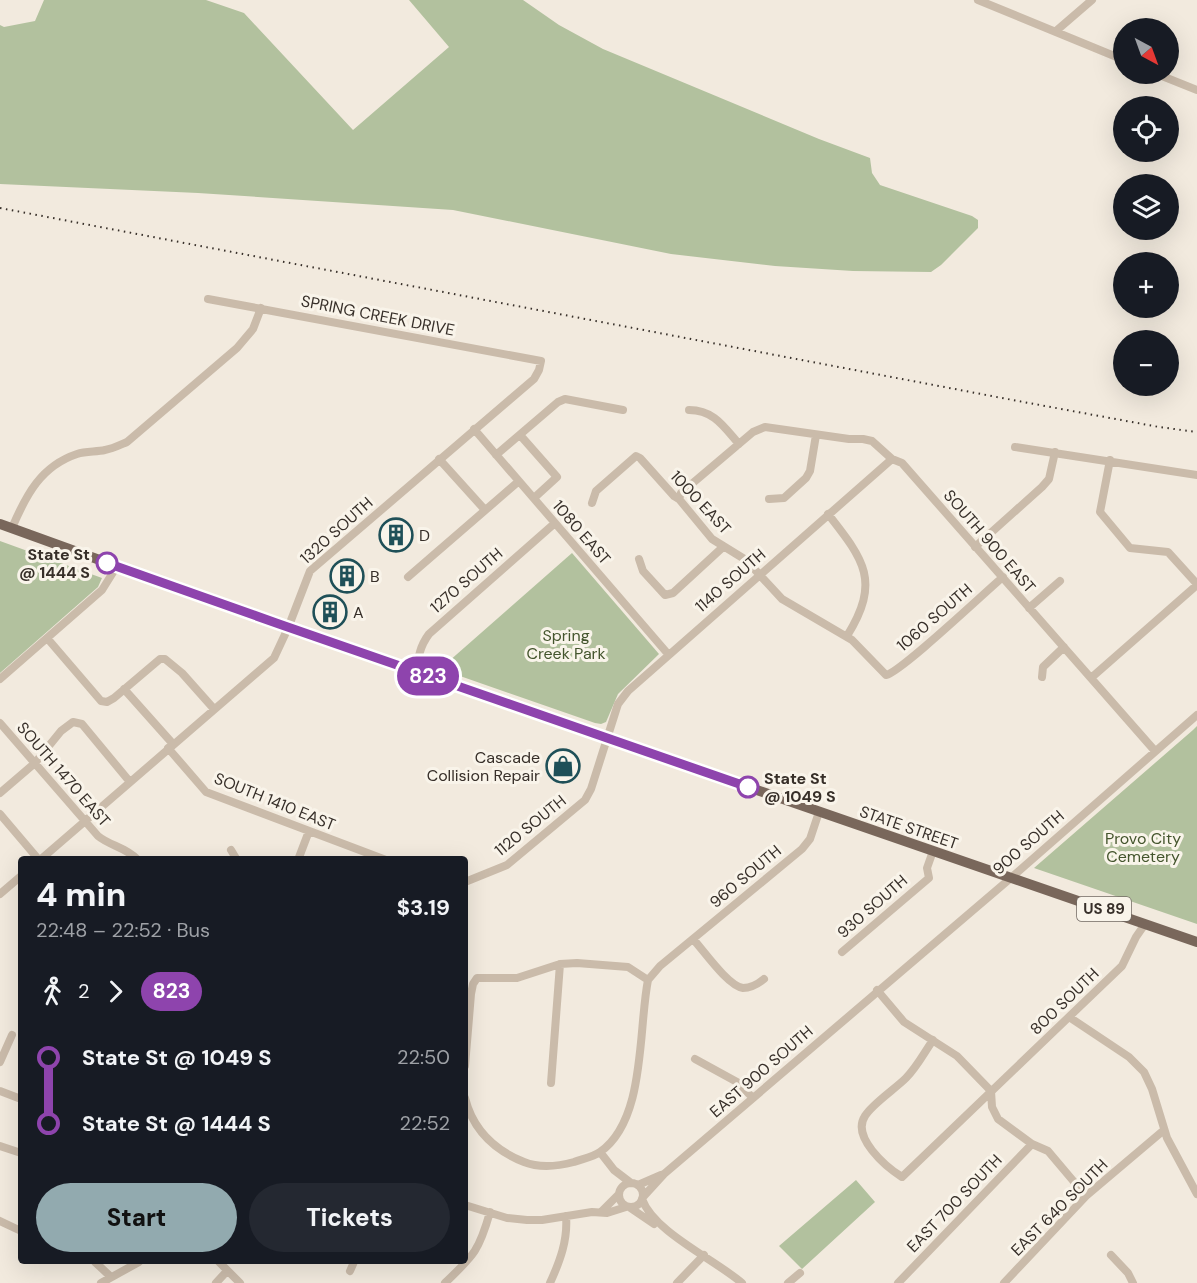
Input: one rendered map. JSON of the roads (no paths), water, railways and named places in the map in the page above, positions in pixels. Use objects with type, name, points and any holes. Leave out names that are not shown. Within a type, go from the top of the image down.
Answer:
[{"type":"main road","name":"STATE STREET","points":[[0,524],[288,628],[1197,942]]},
{"type":"street","points":[[978,0],[1113,55]]},
{"type":"street","points":[[1056,32],[1092,0]]},
{"type":"street","points":[[1179,83],[1197,90]]},
{"type":"street","name":"SPRING CREEK DRIVE","points":[[208,298],[542,361]]},
{"type":"street","points":[[12,528],[25,498],[42,476],[55,464],[78,453],[107,450],[127,442],[237,348],[253,329],[261,308]]},
{"type":"street","name":"1320 SOUTH","points":[[44,856],[274,658],[309,571],[534,379],[542,361]]},
{"type":"street","points":[[496,455],[558,402],[565,399],[623,410]]},
{"type":"street","points":[[679,499],[681,493],[739,444],[713,415],[699,410],[689,410]]},
{"type":"street","name":"SOUTH 900 EAST","points":[[739,444],[761,429],[773,427],[816,435],[872,441],[892,459],[902,463],[1155,751]]},
{"type":"street","name":"1080 EAST","points":[[474,429],[668,654]]},
{"type":"street","points":[[520,435],[557,477],[534,498]]},
{"type":"street","points":[[769,499],[784,498],[806,478],[810,471],[816,435]]},
{"type":"street","points":[[1015,447],[1197,475]]},
{"type":"street","points":[[975,547],[1042,487],[1048,478],[1055,452]]},
{"type":"street","name":"1000 EAST","points":[[592,503],[596,491],[636,456],[639,457],[679,499],[712,539],[740,555],[790,605],[847,636],[884,674]]},
{"type":"street","points":[[440,459],[485,510]]},
{"type":"street","name":"1140 SOUTH","points":[[607,738],[621,700],[634,684],[892,459]]},
{"type":"street","points":[[1091,678],[1197,585],[1168,552],[1130,548],[1100,512],[1110,460]]},
{"type":"street","points":[[408,577],[519,481]]},
{"type":"street","points":[[828,514],[856,549],[864,568],[866,591],[861,610],[847,636]]},
{"type":"street","name":"1270 SOUTH","points":[[417,672],[418,657],[423,642],[429,634],[555,523]]},
{"type":"street","points":[[639,558],[643,571],[664,595],[673,592],[723,547]]},
{"type":"street","points":[[0,679],[102,590],[117,566]]},
{"type":"street","name":"1060 SOUTH","points":[[884,674],[890,674],[898,669],[1002,577]]},
{"type":"street","points":[[1029,608],[1060,581]]},
{"type":"street","points":[[46,638],[97,698],[104,702],[111,701],[160,659],[165,659],[182,673],[214,709]]},
{"type":"street","points":[[1042,677],[1043,666],[1064,647]]},
{"type":"street","name":"SOUTH 1410 EAST","points":[[124,689],[206,792],[375,856]]},
{"type":"street","name":"900 SOUTH","points":[[877,990],[1197,715]]},
{"type":"street","points":[[0,793],[35,763],[61,731],[73,722],[82,724],[130,782]]},
{"type":"street","name":"SOUTH 1470 EAST","points":[[0,723],[106,843],[123,848],[133,856]]},
{"type":"street","name":"1120 SOUTH","points":[[468,881],[507,865],[585,800],[591,789],[607,738]]},
{"type":"street","name":"960 SOUTH","points":[[648,980],[660,966],[802,849],[810,839],[819,812]]},
{"type":"street","points":[[0,814],[37,856]]},
{"type":"street","points":[[300,856],[309,831]]},
{"type":"street","points":[[231,850],[235,856]]},
{"type":"street","name":"930 SOUTH","points":[[842,952],[929,878],[927,868],[933,851]]},
{"type":"street","points":[[0,894],[18,879]]},
{"type":"street","name":"800 SOUTH","points":[[933,1040],[914,1070],[865,1115],[861,1126],[863,1137],[887,1168],[902,1177],[1122,966],[1145,924]]},
{"type":"street","points":[[693,939],[732,984],[743,988],[756,986],[764,979]]},
{"type":"street","points":[[468,1029],[471,994],[477,978],[517,978],[560,964],[577,963],[628,967],[648,980],[633,1099],[626,1121],[600,1152],[566,1164],[548,1166],[528,1164],[507,1155],[490,1143],[477,1127],[468,1108]]},
{"type":"street","points":[[551,1083],[560,964]]},
{"type":"street","points":[[877,990],[904,1022],[957,1056],[991,1091],[992,1107],[999,1120],[1032,1144],[1048,1151],[1086,1196]]},
{"type":"street","name":"EAST 900 SOUTH","points":[[642,1198],[664,1174],[877,990]]},
{"type":"street","points":[[1069,1017],[1137,1064],[1149,1081],[1164,1130],[1197,1194]]},
{"type":"street","points":[[0,1062],[12,1035]]},
{"type":"street","points":[[695,1059],[736,1082],[753,1098]]},
{"type":"street","points":[[0,1091],[18,1099]]},
{"type":"street","name":"EAST 640 SOUTH","points":[[1004,1283],[1086,1196],[1164,1130]]},
{"type":"street","name":"EAST 700 SOUTH","points":[[898,1283],[1032,1144]]},
{"type":"street","points":[[0,1146],[18,1152]]},
{"type":"street","points":[[600,1152],[614,1170],[642,1190],[642,1198],[650,1214],[663,1227],[742,1283]]},
{"type":"street","points":[[614,1170],[620,1202],[654,1224],[663,1227]]},
{"type":"street","name":"EAST 900 SOUTH","points":[[634,1184],[664,1174]]},
{"type":"street","points":[[601,1212],[624,1185],[634,1184]]},
{"type":"street","points":[[468,1206],[507,1218],[527,1220],[607,1213],[637,1206],[642,1198]]},
{"type":"street","points":[[468,1258],[482,1240],[490,1212]]},
{"type":"street","points":[[550,1283],[560,1262],[567,1232],[566,1216]]},
{"type":"street","points":[[0,1221],[18,1230]]},
{"type":"street","points":[[677,1283],[704,1255]]},
{"type":"street","points":[[1111,1255],[1128,1273],[1133,1283]]},
{"type":"street","points":[[97,1264],[111,1277]]},
{"type":"street","points":[[101,1283],[135,1264]]},
{"type":"street","points":[[221,1264],[240,1283]]},
{"type":"street","points":[[350,1271],[353,1264]]},
{"type":"street","points":[[445,1283],[463,1264]]},
{"type":"street","points":[[216,1283],[227,1271]]},
{"type":"street","points":[[788,1283],[800,1273]]},
{"type":"railway","points":[[0,208],[1018,401],[1197,432]]},
{"type":"place","name":"D","points":[[396,535]]},
{"type":"place","name":"State St @ 1444 S","points":[[107,563]]},
{"type":"place","name":"B","points":[[347,576]]},
{"type":"place","name":"A","points":[[330,612]]},
{"type":"place","name":"Cascade Collision Repair","points":[[563,766]]},
{"type":"place","name":"State St @ 1049 S","points":[[748,787]]},
{"type":"park label","name":"Spring Creek Park","points":[[566,644]]},
{"type":"park label","name":"Provo City Cemetery","points":[[1143,847]]}]
